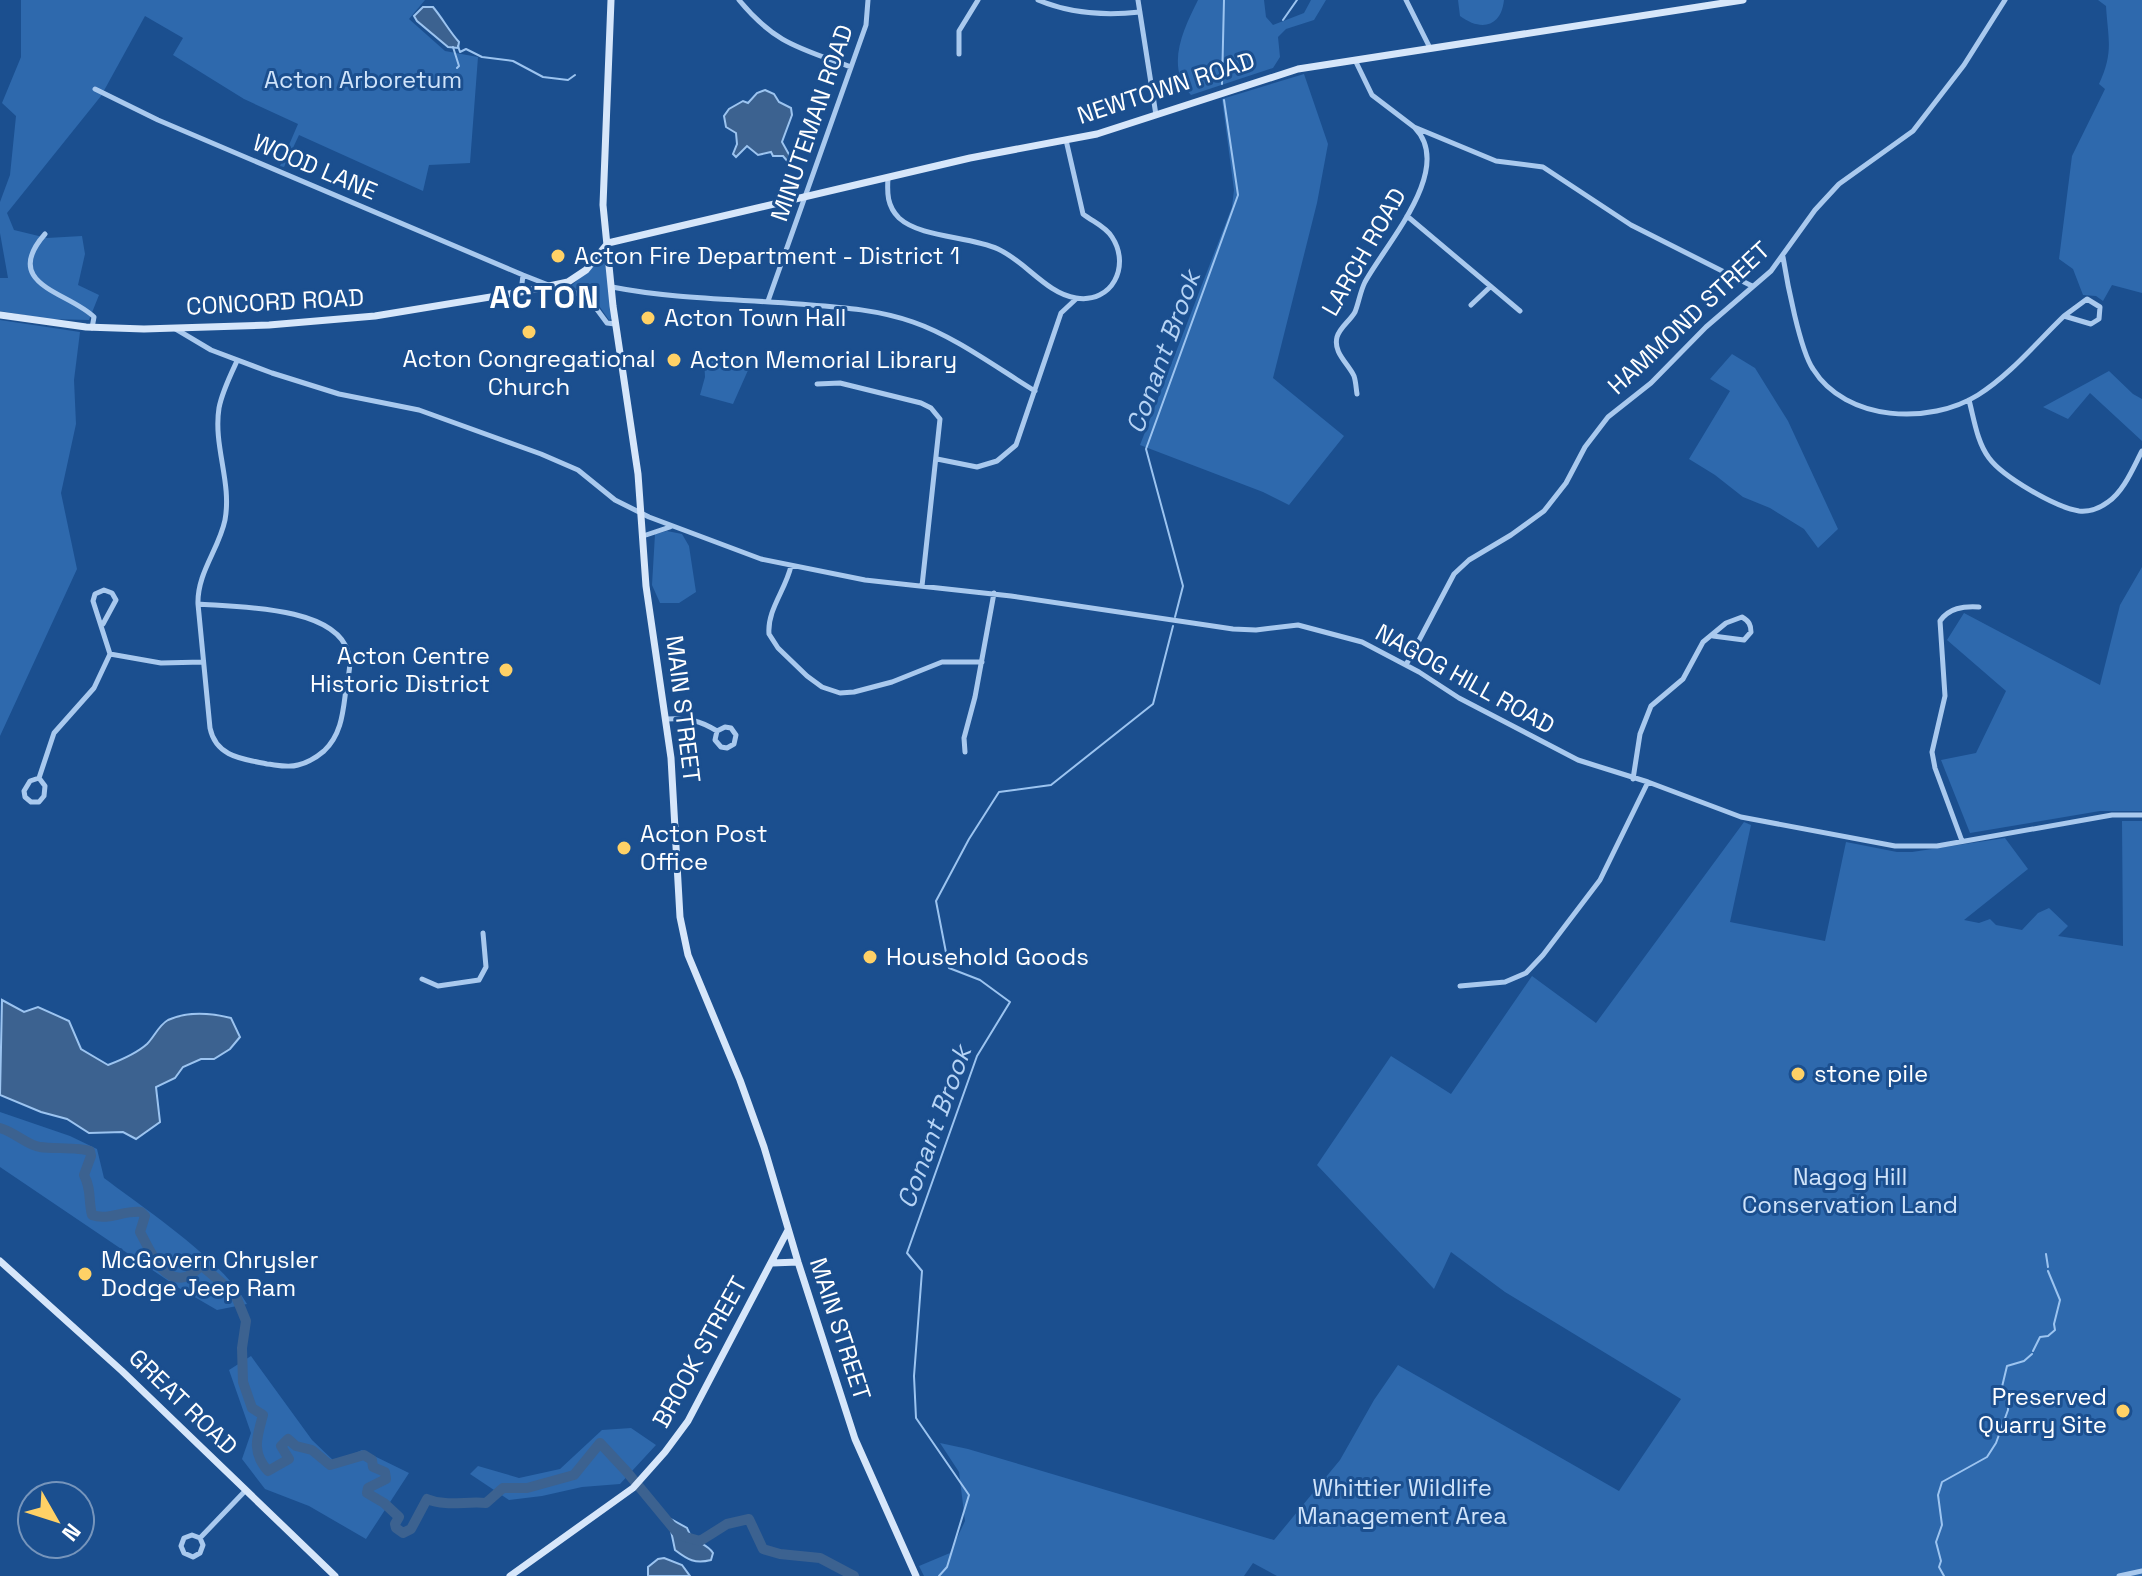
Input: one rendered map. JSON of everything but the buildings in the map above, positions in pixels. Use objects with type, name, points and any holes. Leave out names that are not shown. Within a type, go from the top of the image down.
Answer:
[{"type":"street","name":"MAIN STREET","points":[[611,0],[603,205],[641,511],[646,586],[667,719],[678,909],[688,955],[764,1147],[855,1439],[916,1576]]},
{"type":"street","name":"MINUTEMAN ROAD","points":[[768,301],[866,25],[868,0]]},
{"type":"street","points":[[959,54],[959,31],[978,0]]},
{"type":"street","points":[[1038,0],[1094,14],[1140,12]]},
{"type":"street","points":[[1138,0],[1156,115]]},
{"type":"street","points":[[1406,0],[1430,48]]},
{"type":"street","name":"NEWTOWN ROAD","points":[[608,243],[1066,140],[1156,115],[1272,76],[1355,59],[1743,0]]},
{"type":"street","name":"HAMMOND STREET","points":[[1406,665],[1454,574],[1469,560],[1544,511],[1566,483],[1585,447],[1608,417],[1651,383],[1706,327],[1753,287],[1783,256],[1828,195],[1924,120],[1980,42],[2005,0]]},
{"type":"street","points":[[742,1],[769,32],[791,45],[851,67]]},
{"type":"street","points":[[1355,59],[1372,95],[1414,127],[1496,161],[1543,167],[1631,225],[1753,287]]},
{"type":"street","name":"WOOD LANE","points":[[95,89],[158,120],[523,275],[555,285]]},
{"type":"street","name":"LARCH ROAD","points":[[1357,394],[1354,377],[1338,351],[1338,336],[1353,315],[1365,282],[1407,216],[1425,178],[1424,140],[1414,127]]},
{"type":"street","points":[[888,178],[887,195],[891,208],[904,222],[917,228],[979,241],[1001,250],[1058,291],[1077,298],[1096,298],[1105,293],[1119,272],[1118,249],[1112,237],[1083,214],[1066,140]]},
{"type":"street","points":[[1407,216],[1520,311]]},
{"type":"street","points":[[26,249],[45,234]]},
{"type":"street","name":"CONCORD ROAD","points":[[0,315],[92,328],[269,325],[375,316],[555,285],[578,276],[608,243]]},
{"type":"street","points":[[1783,256],[1808,360],[1827,386],[1859,405],[1906,414],[1937,412],[1969,400],[1996,382],[2064,316],[2087,299],[2100,307],[2099,319],[2091,324],[2064,316]]},
{"type":"street","points":[[521,292],[523,275]]},
{"type":"street","points":[[555,285],[590,300],[607,323],[616,323]]},
{"type":"street","points":[[31,286],[86,309],[94,317],[92,328]]},
{"type":"street","points":[[612,287],[671,295],[861,309],[917,323],[1035,391]]},
{"type":"street","points":[[1471,305],[1490,287]]},
{"type":"street","points":[[937,459],[977,467],[997,461],[1009,453],[1020,438],[1061,313],[1077,298]]},
{"type":"street","name":"NAGOG HILL ROAD","points":[[173,328],[190,340],[237,361],[339,394],[419,410],[541,454],[578,470],[615,500],[671,526],[761,559],[865,580],[994,593],[1233,629],[1298,625],[1362,642],[1565,754],[1766,824],[1912,848],[2112,815],[2142,815]]},
{"type":"street","points":[[198,604],[293,614],[316,622],[341,639],[348,651],[350,667],[337,734],[326,749],[297,766],[233,757],[212,738],[198,604],[202,576],[225,519],[227,493],[218,417],[221,399],[237,361]]},
{"type":"street","points":[[817,384],[840,383],[926,405],[940,419],[922,586]]},
{"type":"street","points":[[1969,400],[1986,456],[2043,496],[2073,509],[2094,509],[2111,500],[2124,485],[2142,451]]},
{"type":"street","points":[[643,536],[671,526]]},
{"type":"street","points":[[791,566],[770,618],[769,634],[784,654],[822,687],[836,692],[854,692],[899,680],[937,663],[982,662]]},
{"type":"street","points":[[39,778],[54,733],[94,688],[110,654],[103,624],[93,601],[95,594],[104,590],[112,593],[116,600],[103,624]]},
{"type":"street","points":[[965,752],[964,738],[994,593]]},
{"type":"street","points":[[1962,841],[1932,752],[1945,696],[1940,621],[1945,613],[1956,608],[1979,607]]},
{"type":"street","points":[[1633,779],[1647,713],[1663,694],[1683,679],[1703,642],[1726,623],[1742,617],[1750,623],[1751,629],[1744,640],[1713,636]]},
{"type":"street","points":[[110,654],[150,662],[203,662]]},
{"type":"street","points":[[667,719],[700,720],[717,731]]},
{"type":"street","points":[[725,727],[733,730],[736,735],[734,744],[721,747],[715,740],[717,731],[725,727]]},
{"type":"street","points":[[39,778],[45,786],[44,796],[39,802],[31,802],[24,791],[30,781],[39,778]]},
{"type":"street","points":[[1460,986],[1505,982],[1526,973],[1543,955],[1562,926],[1600,880],[1648,782]]},
{"type":"street","points":[[422,979],[438,986],[479,980],[486,967],[483,933]]},
{"type":"street","name":"BROOK STREET","points":[[510,1576],[641,1480],[688,1421],[788,1230]]},
{"type":"street","name":"GREAT ROAD","points":[[0,1261],[122,1371],[335,1576]]},
{"type":"street","name":"BROOK STREET","points":[[772,1263],[798,1262]]},
{"type":"street","points":[[200,1538],[246,1490]]},
{"type":"street","points":[[192,1535],[200,1538],[203,1545],[199,1554],[191,1557],[184,1553],[181,1546],[184,1538],[192,1535]]},
{"type":"street","points":[[2119,1576],[2142,1571]]},
{"type":"green space","name":"Acton Arboretum","points":[[21,0],[425,0],[409,19],[445,51],[478,57],[470,163],[429,165],[423,191],[299,135],[284,167],[280,166],[298,124],[244,99],[173,55],[183,38],[145,16],[101,96],[7,213],[14,230],[47,238],[82,236],[85,254],[78,285],[99,295],[89,320],[48,319],[0,311],[0,278],[8,278],[0,233],[0,202],[10,175],[16,116],[2,103],[21,57]]},
{"type":"green space","points":[[1198,0],[1264,0],[1266,17],[1273,25],[1304,13],[1311,0],[1326,0],[1314,20],[1286,29],[1278,37],[1280,57],[1273,68],[1191,95],[1183,84],[1178,61],[1182,36]]},
{"type":"green space","points":[[1458,0],[1504,0],[1499,16],[1482,25],[1460,16]]},
{"type":"green space","points":[[2098,0],[2142,0],[2142,293],[2112,285],[2103,301],[2096,296],[2083,295],[2073,269],[2059,259],[2072,156],[2105,89],[2099,84],[2107,63],[2109,37],[2106,6]]},
{"type":"green space","points":[[1304,74],[1328,144],[1317,203],[1273,378],[1344,436],[1289,505],[1140,445],[1232,207],[1234,190],[1222,99]]},
{"type":"green space","points":[[606,247],[614,318],[609,320],[595,300],[571,286]]},
{"type":"green space","points":[[0,320],[80,332],[74,380],[76,424],[61,493],[77,569],[0,736]]},
{"type":"green space","points":[[1732,354],[1755,368],[1788,421],[1838,529],[1818,548],[1804,529],[1770,508],[1743,497],[1689,459],[1730,391],[1710,379]]},
{"type":"green space","points":[[704,359],[753,359],[733,404],[700,395],[705,377]]},
{"type":"green space","points":[[2109,371],[2142,399],[2142,441],[2090,393],[2068,419],[2043,407]]},
{"type":"green space","points":[[667,531],[682,534],[689,546],[696,592],[679,603],[660,603],[652,585],[655,534]]},
{"type":"green space","points":[[2142,567],[2142,811],[2100,811],[1970,833],[1941,760],[1976,753],[2006,691],[1947,640],[1964,613],[2100,685],[2120,605]]},
{"type":"green space","name":"Nagog Hill Conservation Land","points":[[2122,821],[2142,821],[2142,1576],[1277,1576],[1253,1563],[1244,1576],[924,1576],[919,1566],[950,1553],[965,1521],[959,1472],[940,1443],[1274,1540],[1340,1460],[1398,1365],[1619,1491],[1681,1399],[1505,1292],[1451,1252],[1434,1289],[1317,1165],[1391,1056],[1451,1094],[1532,976],[1596,1023],[1744,822],[1751,825],[1730,922],[1825,941],[1846,842],[1912,852],[2005,838],[2028,869],[1964,920],[1979,923],[1990,919],[1996,925],[2022,930],[2038,913],[2049,908],[2068,926],[2058,936],[2123,946]]},
{"type":"green space","points":[[0,1112],[70,1136],[97,1149],[104,1178],[202,1253],[247,1304],[217,1310],[179,1288],[0,1167]]},
{"type":"green space","points":[[251,1356],[312,1440],[335,1462],[362,1450],[409,1473],[366,1539],[309,1506],[265,1489],[242,1459],[251,1433],[229,1370]]},
{"type":"green space","points":[[631,1428],[656,1445],[620,1484],[582,1487],[509,1500],[470,1474],[478,1466],[519,1478],[560,1469],[602,1430]]},
{"type":"shaded area","points":[[423,7],[433,7],[459,42],[458,48],[448,47],[417,21],[414,16]]},
{"type":"shaded area","points":[[765,90],[791,108],[792,115],[782,142],[791,158],[789,163],[783,156],[773,156],[771,152],[758,155],[747,146],[736,157],[733,154],[737,144],[736,133],[726,127],[724,116],[729,109],[743,101],[748,103],[757,93]]},
{"type":"shaded area","points":[[2,1000],[24,1012],[38,1007],[69,1021],[81,1049],[108,1065],[138,1051],[165,1022],[183,1015],[208,1014],[231,1018],[240,1037],[230,1049],[214,1059],[201,1059],[183,1067],[175,1078],[156,1087],[160,1122],[136,1139],[123,1132],[89,1133],[67,1119],[0,1095]]},
{"type":"shaded area","points":[[671,1519],[687,1528],[692,1537],[710,1549],[713,1553],[711,1560],[692,1560],[675,1550]]},
{"type":"shaded area","points":[[664,1558],[682,1565],[690,1576],[648,1576],[648,1567]]},
{"type":"waterway","name":"Conant Brook","points":[[1222,84],[1224,0]]},
{"type":"waterway","points":[[1283,20],[1297,0]]},
{"type":"waterway","points":[[458,46],[460,52],[466,49],[482,57],[513,61],[543,77],[568,80],[575,75]]},
{"type":"waterway","points":[[453,47],[457,68]]},
{"type":"waterway","name":"Conant Brook","points":[[1175,617],[1183,586],[1146,449],[1238,195],[1224,100]]},
{"type":"waterway","name":"Conant Brook","points":[[939,1576],[947,1567],[969,1495],[916,1418],[914,1376],[922,1271],[907,1253],[977,1056],[1010,1002],[980,980],[949,968],[936,901],[969,839],[999,792],[1051,785],[1153,704],[1173,626]]},
{"type":"waterway","points":[[0,1128],[35,1146],[90,1151],[84,1175],[92,1215],[104,1217],[141,1212],[145,1216],[140,1232],[163,1270],[170,1275],[185,1277],[202,1266],[235,1294],[246,1321],[242,1348],[243,1382],[252,1408],[263,1415],[257,1451],[268,1471],[289,1459],[281,1446],[288,1439],[296,1446],[312,1450],[330,1465],[364,1455],[372,1460],[373,1467],[385,1472],[386,1479],[368,1488],[367,1493],[399,1517],[395,1524],[403,1533],[411,1529],[427,1499],[449,1503],[486,1503],[503,1488],[527,1488],[574,1475],[600,1443],[679,1535],[700,1541],[727,1524],[749,1519],[763,1549],[820,1558],[854,1576]]},
{"type":"waterway","points":[[2046,1254],[2048,1267]]},
{"type":"waterway","points":[[2033,1351],[2040,1337],[2048,1336],[2055,1330],[2060,1300],[2048,1271]]},
{"type":"waterway","points":[[1944,1576],[1939,1567],[1941,1561],[1936,1542],[1942,1525],[1938,1495],[1942,1482],[1987,1457],[1996,1443],[2008,1410],[2008,1403],[2001,1391],[2007,1366],[2024,1361],[2032,1354]]},
{"type":"place","name":"Acton Fire Department - District 1","points":[[558,256]]},
{"type":"place","name":"Acton Town Hall","points":[[648,318]]},
{"type":"place","name":"Acton Congregational Church","points":[[529,332]]},
{"type":"place","name":"Acton Memorial Library","points":[[674,360]]},
{"type":"place","name":"Acton Centre Historic District","points":[[506,670]]},
{"type":"place","name":"Acton Post Office","points":[[624,848]]},
{"type":"place","name":"Household Goods","points":[[870,957]]},
{"type":"place","name":"stone pile","points":[[1798,1074]]},
{"type":"place","name":"McGovern Chrysler Dodge Jeep Ram","points":[[85,1274]]},
{"type":"place","name":"Preserved Quarry Site","points":[[2123,1411]]},
{"type":"district","name":"ACTON","points":[[545,297]]},
{"type":"park label","name":"Whittier Wildlife Management Area","points":[[1402,1502]]}]
